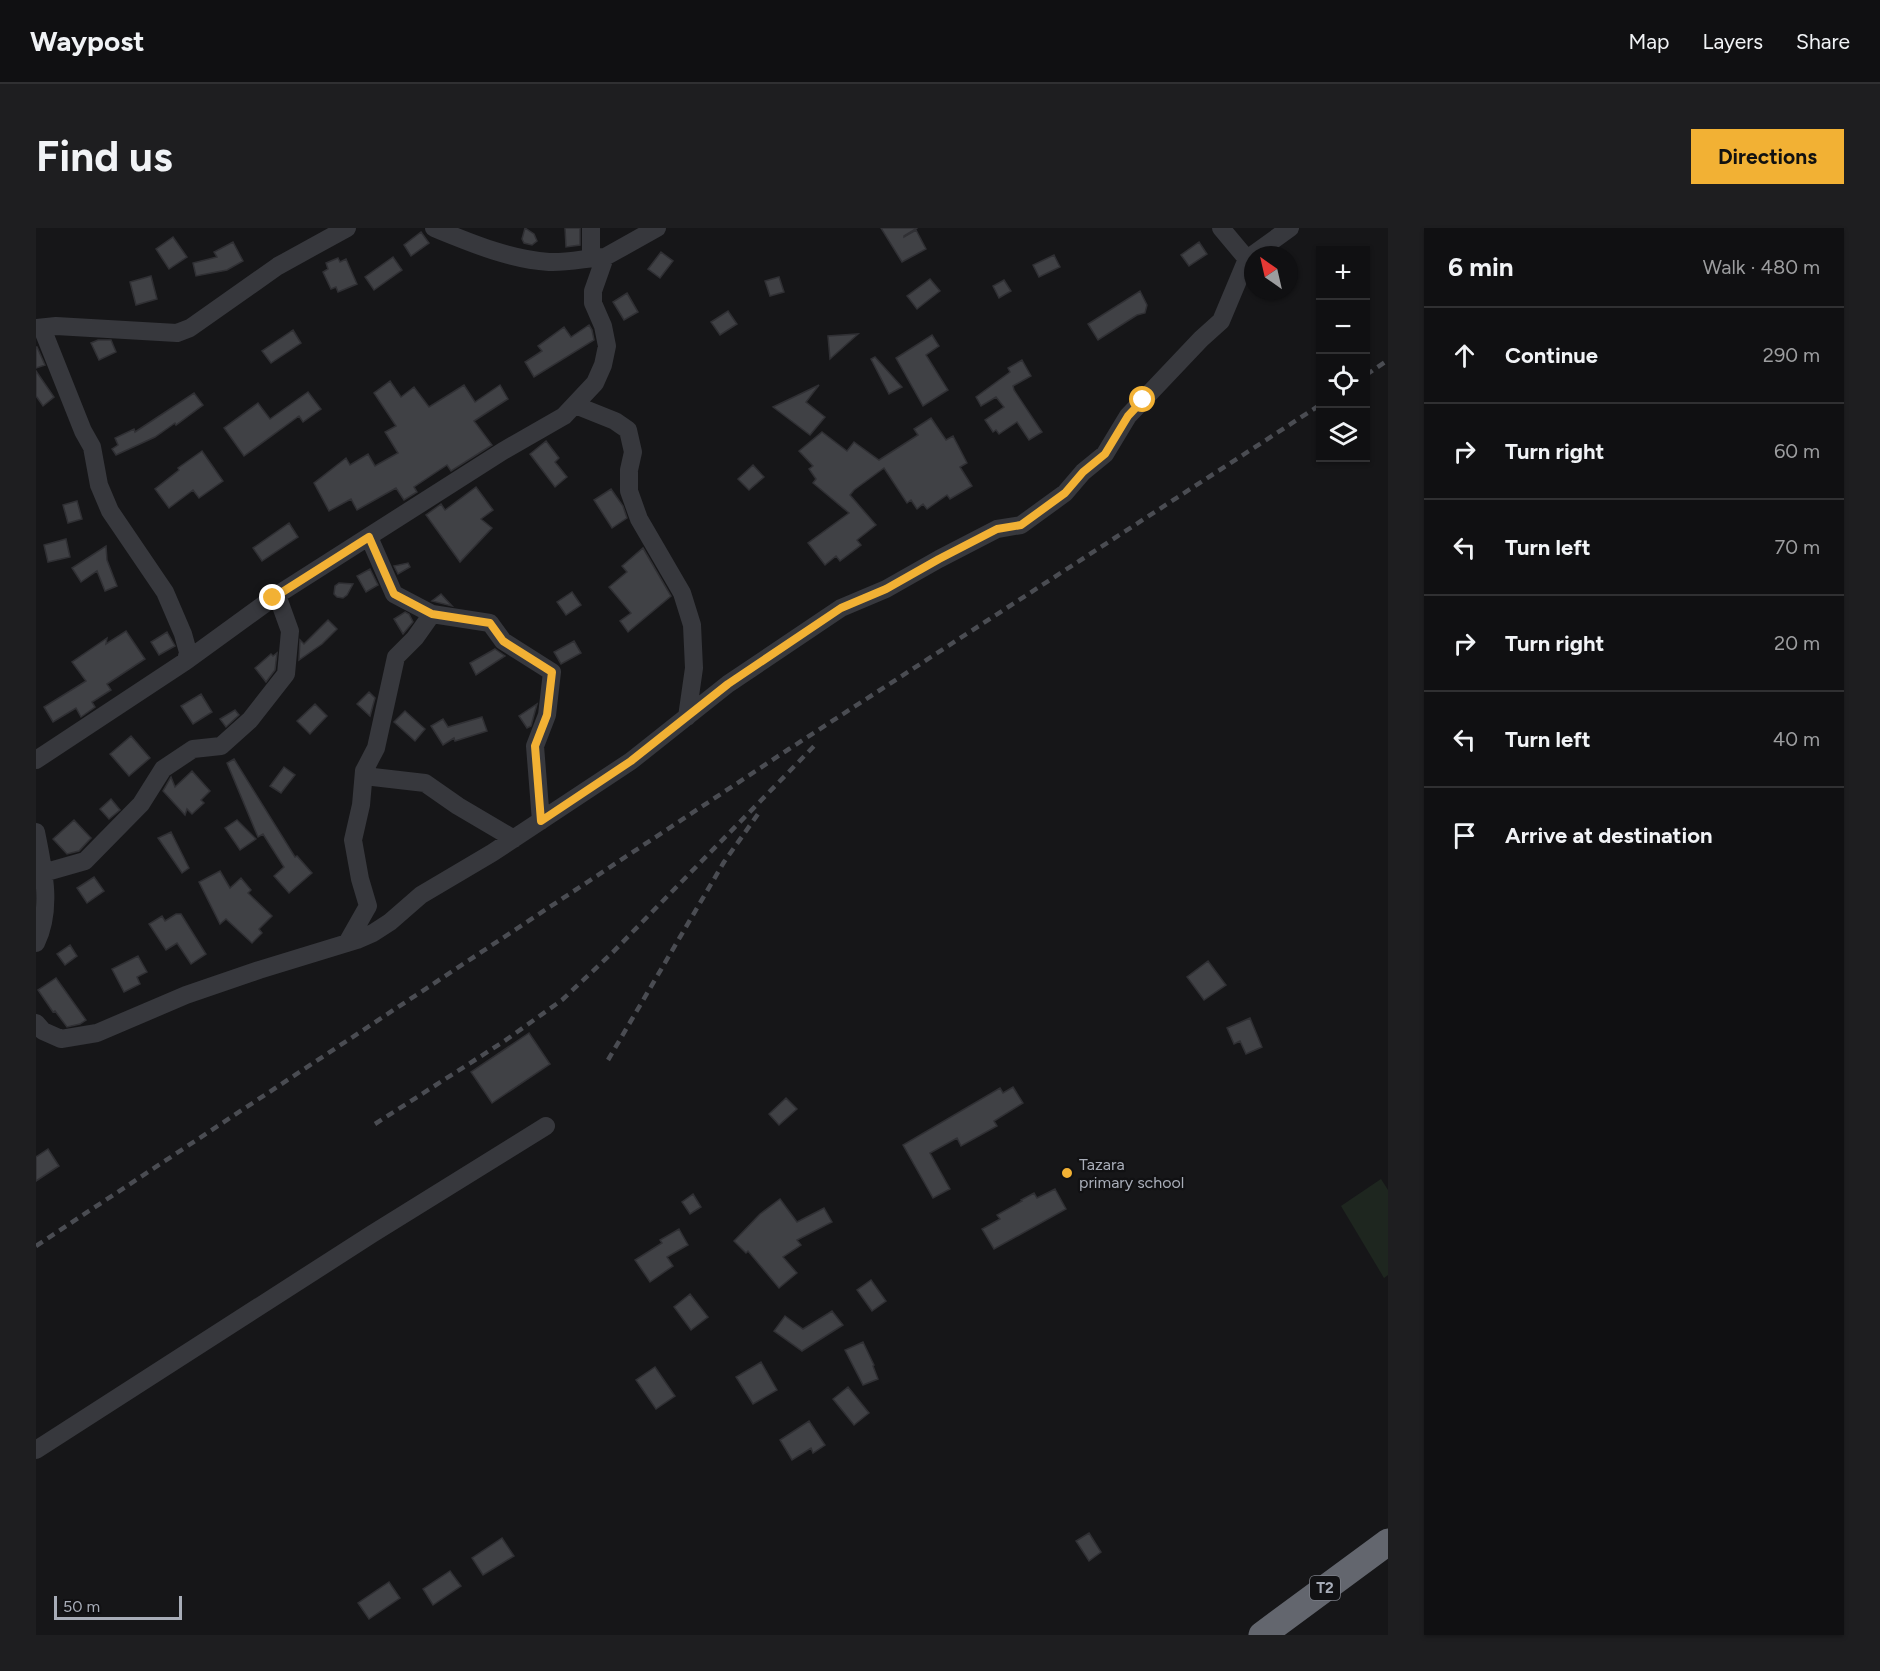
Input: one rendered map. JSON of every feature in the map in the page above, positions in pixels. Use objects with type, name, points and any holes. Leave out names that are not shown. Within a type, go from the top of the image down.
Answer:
[{"type":"highway","name":"T2","points":[[1262,1635],[1388,1542]]},
{"type":"street","points":[[186,662],[188,652],[183,634],[165,592],[110,511],[99,485],[92,447],[39,328],[56,326],[177,333],[190,328],[278,266],[347,228]]},
{"type":"street","points":[[434,228],[497,253],[522,259],[552,262],[598,258],[657,228]]},
{"type":"street","points":[[36,760],[186,662],[277,595],[502,451],[564,416],[595,383],[603,365],[607,346],[603,326],[593,303],[598,258],[591,228]]},
{"type":"street","points":[[1221,228],[1244,255]]},
{"type":"street","points":[[1265,246],[1290,228]]},
{"type":"street","points":[[36,1023],[43,1031],[61,1039],[97,1033],[186,995],[373,933],[390,922],[421,895],[541,821],[631,761],[728,684],[841,608],[886,589],[997,529],[1021,525],[1065,493],[1083,472],[1108,450],[1128,416],[1221,321],[1244,266]]},
{"type":"street","points":[[575,405],[615,421],[628,430],[633,452],[629,490],[639,519],[682,593],[692,625],[694,668],[687,717]]},
{"type":"street","points":[[369,537],[394,594],[432,614],[490,623],[503,641],[552,672],[547,715],[535,746],[541,821]]},
{"type":"street","points":[[43,873],[85,861],[141,804],[163,769],[193,748],[221,746],[250,720],[286,674],[290,632],[277,595]]},
{"type":"street","points":[[347,943],[368,906],[360,879],[353,840],[364,771],[376,747],[396,657],[415,638],[432,614]]},
{"type":"street","points":[[364,771],[373,777],[425,783],[458,806],[514,838]]},
{"type":"street","points":[[36,832],[46,908],[36,943]]},
{"type":"street","points":[[36,1450],[382,1228],[546,1126]]},
{"type":"shaded area","points":[[1381,1179],[1388,1190],[1388,1275],[1384,1278],[1341,1206]]},
{"type":"building","points":[[525,228],[534,234],[537,241],[532,245],[524,243],[522,239]]},
{"type":"building","points":[[565,228],[580,228],[580,245],[566,247]]},
{"type":"building","points":[[881,228],[917,228],[904,237],[916,230],[926,249],[902,262]]},
{"type":"building","points":[[421,232],[429,243],[411,256],[404,245]]},
{"type":"building","points":[[173,237],[187,257],[169,269],[156,249]]},
{"type":"building","points":[[233,242],[243,261],[227,270],[196,276],[193,263],[217,257],[214,252]]},
{"type":"building","points":[[1199,242],[1207,254],[1189,266],[1181,255]]},
{"type":"building","points":[[661,252],[673,261],[660,278],[648,269]]},
{"type":"building","points":[[1054,255],[1060,267],[1039,277],[1033,265]]},
{"type":"building","points":[[393,257],[402,270],[374,290],[365,277]]},
{"type":"building","points":[[338,258],[340,262],[346,259],[357,284],[338,292],[336,287],[331,289],[323,272],[328,269],[326,263]]},
{"type":"building","points":[[151,276],[157,299],[136,305],[130,282]]},
{"type":"building","points":[[779,277],[784,292],[770,296],[765,281]]},
{"type":"building","points":[[930,279],[940,291],[917,309],[907,296]]},
{"type":"building","points":[[1004,280],[1011,291],[999,298],[993,286]]},
{"type":"building","points":[[1140,291],[1147,305],[1145,313],[1137,315],[1098,340],[1088,324]]},
{"type":"building","points":[[627,293],[638,312],[624,320],[613,302]]},
{"type":"building","points":[[728,311],[737,324],[720,335],[711,322]]},
{"type":"building","points":[[589,325],[594,340],[534,377],[525,362],[542,351],[538,346],[564,327],[571,337]]},
{"type":"building","points":[[293,330],[301,343],[271,363],[262,351]]},
{"type":"building","points":[[858,334],[830,359],[828,336]]},
{"type":"building","points":[[932,335],[939,346],[926,355],[948,390],[923,406],[896,358]]},
{"type":"building","points":[[98,340],[111,340],[116,352],[99,360],[91,343]]},
{"type":"building","points":[[36,347],[45,365],[36,368]]},
{"type":"building","points":[[875,357],[902,387],[889,394],[871,359]]},
{"type":"building","points":[[1022,360],[1031,376],[1013,386],[1014,390],[1042,432],[1029,440],[1017,422],[999,434],[996,430],[993,432],[985,420],[1004,407],[996,397],[981,406],[976,397],[1010,372],[1008,368]]},
{"type":"building","points":[[36,371],[54,397],[43,406],[36,396]]},
{"type":"building","points":[[390,381],[401,397],[414,387],[429,407],[464,385],[475,402],[500,385],[508,399],[474,421],[492,445],[451,471],[447,465],[414,487],[417,492],[404,500],[396,488],[357,510],[351,499],[329,511],[314,483],[346,458],[350,465],[368,454],[375,466],[398,453],[385,432],[396,426],[374,393]]},
{"type":"building","points":[[819,385],[806,402],[825,417],[810,435],[773,407]]},
{"type":"building","points":[[308,392],[321,409],[303,422],[299,416],[244,456],[224,428],[258,403],[270,419]]},
{"type":"building","points":[[194,393],[203,405],[176,425],[175,423],[155,437],[116,455],[112,449],[118,445],[115,438],[134,429],[135,432]]},
{"type":"building","points":[[931,418],[946,440],[953,436],[967,463],[960,467],[972,486],[950,499],[947,495],[927,509],[923,504],[917,509],[911,500],[907,503],[884,468],[850,495],[876,525],[857,540],[861,545],[840,561],[836,556],[825,565],[808,543],[849,513],[813,483],[816,479],[809,469],[813,466],[799,451],[822,432],[847,451],[854,442],[879,460],[918,435],[914,429]]},
{"type":"building","points":[[546,441],[559,458],[555,462],[567,477],[555,487],[530,454]]},
{"type":"building","points":[[202,451],[223,481],[199,498],[193,490],[169,508],[155,489],[179,470],[178,468]]},
{"type":"building","points":[[753,465],[764,477],[749,490],[738,479]]},
{"type":"building","points":[[476,487],[493,510],[481,519],[492,528],[460,562],[426,515],[441,504],[445,510]]},
{"type":"building","points":[[611,489],[623,506],[627,518],[612,528],[594,500]]},
{"type":"building","points":[[77,501],[82,519],[68,523],[63,505]]},
{"type":"building","points":[[289,523],[298,537],[262,561],[253,548]]},
{"type":"building","points":[[66,539],[70,557],[48,562],[44,545]]},
{"type":"building","points":[[106,546],[107,560],[117,586],[105,591],[97,571],[81,582],[72,568]]},
{"type":"building","points":[[643,548],[671,596],[628,632],[620,621],[631,613],[609,587],[627,572],[622,566]]},
{"type":"building","points":[[408,563],[410,567],[398,574],[394,566]]},
{"type":"building","points":[[370,569],[378,585],[366,592],[357,576]]},
{"type":"building","points":[[339,583],[353,584],[343,598],[334,594],[335,586]]},
{"type":"building","points":[[572,592],[581,605],[566,615],[557,602]]},
{"type":"building","points":[[441,594],[452,606],[432,601]]},
{"type":"building","points":[[405,612],[409,614],[413,622],[403,634],[394,619]]},
{"type":"building","points":[[328,620],[337,629],[322,644],[299,660],[300,640],[304,644]]},
{"type":"building","points":[[126,631],[145,659],[107,684],[111,690],[92,702],[95,707],[81,717],[76,708],[53,722],[44,707],[86,681],[72,662],[107,638],[106,644]]},
{"type":"building","points":[[167,632],[175,646],[159,655],[151,642]]},
{"type":"building","points":[[574,641],[581,653],[561,664],[554,652]]},
{"type":"building","points":[[495,649],[505,656],[476,675],[470,663]]},
{"type":"building","points":[[277,653],[275,670],[266,682],[255,668],[271,654],[273,656]]},
{"type":"building","points":[[369,692],[375,698],[370,716],[357,704]]},
{"type":"building","points":[[201,694],[212,712],[193,724],[181,706]]},
{"type":"building","points":[[315,704],[327,716],[310,734],[297,721]]},
{"type":"building","points":[[537,704],[531,726],[527,728],[519,716]]},
{"type":"building","points":[[235,710],[239,715],[226,727],[220,719]]},
{"type":"building","points":[[405,711],[425,729],[415,741],[394,722]]},
{"type":"building","points":[[482,717],[487,731],[455,741],[454,738],[443,745],[431,726],[443,719],[448,727]]},
{"type":"building","points":[[131,736],[150,758],[129,776],[110,754]]},
{"type":"building","points":[[234,759],[295,857],[297,856],[312,873],[289,893],[274,876],[284,867],[263,834],[258,837],[227,763]]},
{"type":"building","points":[[284,767],[295,775],[281,793],[270,786]]},
{"type":"building","points":[[192,771],[210,791],[201,800],[204,803],[192,814],[187,809],[185,815],[163,791],[171,777],[175,787]]},
{"type":"building","points":[[111,799],[120,810],[109,819],[100,809]]},
{"type":"building","points":[[74,820],[91,838],[79,851],[67,854],[53,839]]},
{"type":"building","points":[[237,820],[256,839],[240,850],[225,828]]},
{"type":"building","points":[[171,832],[189,868],[182,873],[158,838]]},
{"type":"building","points":[[220,871],[230,888],[241,878],[251,890],[248,893],[272,916],[259,929],[262,933],[252,943],[226,919],[220,924],[199,882]]},
{"type":"building","points":[[94,877],[104,891],[87,903],[77,888]]},
{"type":"building","points":[[176,914],[181,914],[206,954],[191,964],[177,943],[166,950],[149,924],[162,916],[165,921]]},
{"type":"building","points":[[70,945],[77,956],[65,965],[57,954]]},
{"type":"building","points":[[138,956],[147,972],[137,977],[140,984],[124,992],[112,969]]},
{"type":"building","points":[[1208,961],[1226,985],[1204,1000],[1187,977]]},
{"type":"building","points":[[56,978],[86,1020],[80,1024],[67,1027],[38,990]]},
{"type":"building","points":[[1250,1018],[1262,1047],[1246,1054],[1240,1041],[1234,1044],[1227,1028]]},
{"type":"building","points":[[529,1033],[550,1064],[492,1103],[471,1072]]},
{"type":"building","points":[[1013,1087],[1023,1103],[994,1121],[997,1126],[961,1146],[957,1138],[930,1153],[950,1189],[933,1198],[903,1145],[1000,1088],[1003,1093]]},
{"type":"building","points":[[786,1098],[797,1109],[779,1125],[769,1114]]},
{"type":"building","points":[[48,1149],[59,1166],[36,1181],[36,1157]]},
{"type":"building","points":[[1055,1189],[1066,1209],[994,1249],[982,1229],[1000,1219],[997,1215],[1021,1200],[1034,1193],[1037,1198]]},
{"type":"building","points":[[693,1194],[701,1207],[690,1214],[682,1202]]},
{"type":"building","points":[[780,1199],[797,1222],[824,1208],[832,1222],[797,1240],[801,1245],[783,1257],[797,1273],[779,1288],[748,1251],[746,1253],[734,1241],[760,1214]]},
{"type":"building","points":[[679,1229],[688,1245],[667,1257],[673,1266],[650,1282],[635,1260],[662,1243],[660,1240]]},
{"type":"building","points":[[871,1280],[886,1301],[872,1311],[857,1290]]},
{"type":"building","points":[[690,1294],[708,1317],[691,1330],[674,1307]]},
{"type":"building","points":[[832,1311],[843,1325],[802,1351],[774,1331],[785,1316],[803,1329]]},
{"type":"building","points":[[863,1342],[878,1379],[863,1385],[845,1350]]},
{"type":"building","points":[[761,1362],[777,1390],[753,1404],[736,1377]]},
{"type":"building","points":[[655,1367],[675,1396],[656,1409],[636,1380]]},
{"type":"building","points":[[848,1387],[869,1413],[854,1425],[833,1399]]},
{"type":"building","points":[[809,1421],[825,1445],[813,1453],[811,1448],[792,1460],[780,1440]]},
{"type":"building","points":[[1089,1533],[1101,1552],[1089,1561],[1076,1541]]},
{"type":"building","points":[[502,1538],[514,1556],[483,1575],[472,1558]]},
{"type":"building","points":[[450,1571],[461,1586],[433,1605],[423,1589]]},
{"type":"building","points":[[389,1582],[400,1598],[369,1619],[358,1603]]},
{"type":"railway","points":[[1370,372],[1388,360]]},
{"type":"railway","points":[[36,1246],[789,749],[1316,408]]},
{"type":"railway","points":[[375,1124],[503,1042],[562,1000],[612,953],[818,742]]},
{"type":"railway","points":[[608,1060],[724,862],[758,814]]},
{"type":"place","name":"Tazara primary school","points":[[1067,1173]]},
{"type":"route","points":[[273,598],[369,537],[394,594],[432,614],[490,623],[503,641],[552,672],[547,715],[535,746],[541,821],[631,761],[728,684],[841,608],[886,589],[997,529],[1021,525],[1065,493],[1093,462],[1105,454],[1128,416],[1143,400]]}]
